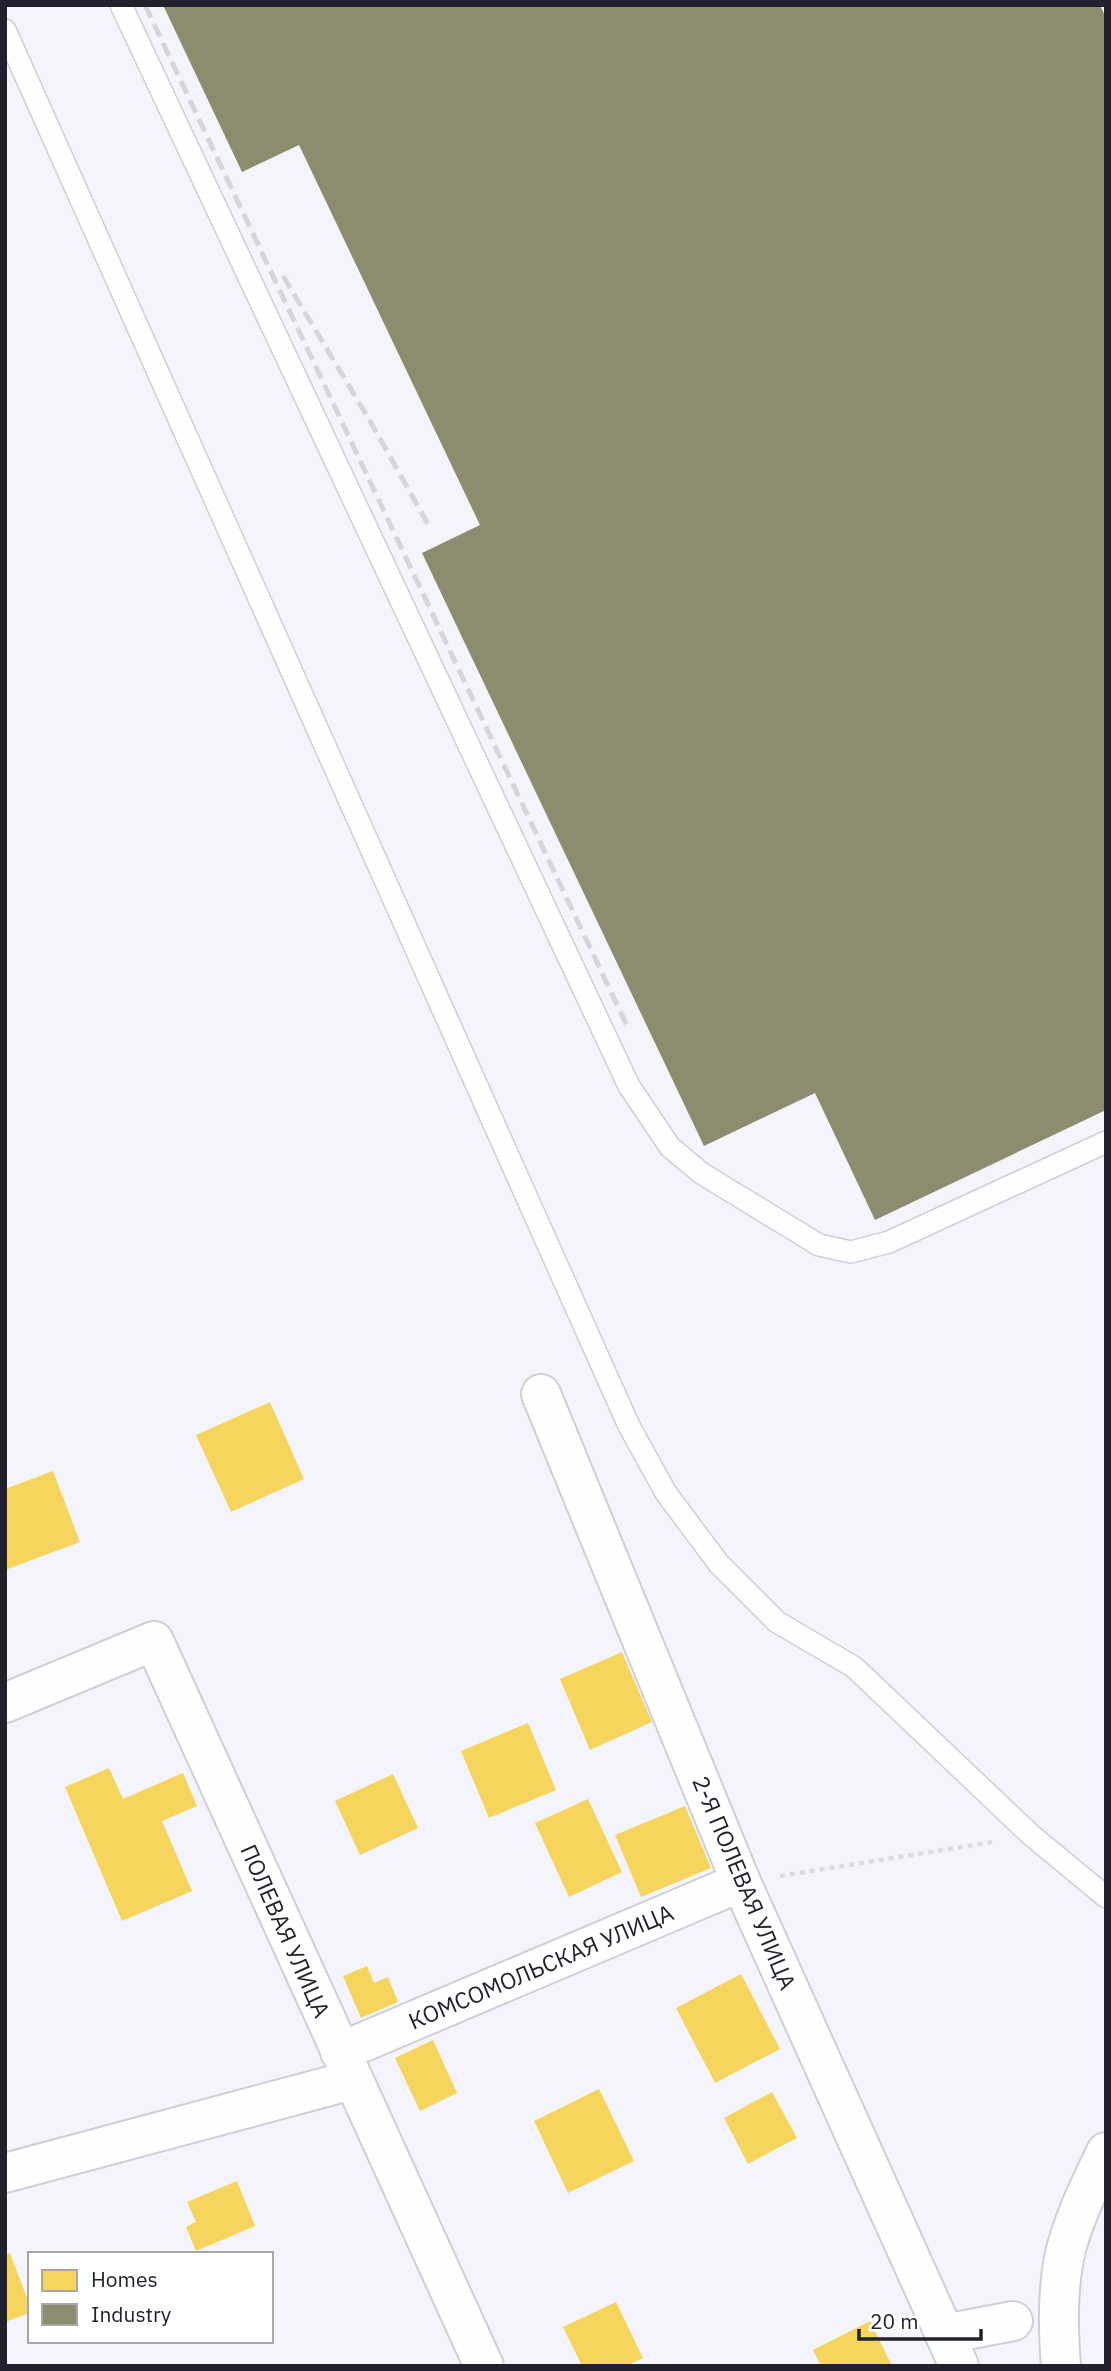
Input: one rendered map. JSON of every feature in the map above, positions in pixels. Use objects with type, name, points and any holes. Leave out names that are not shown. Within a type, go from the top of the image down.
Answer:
[{"type":"street","name":"2-Я ПОЛЕВАЯ УЛИЦА","points":[[541,1394],[741,1882],[952,2350]]},
{"type":"street","name":"ПОЛЕВАЯ УЛИЦА","points":[[5,1703],[154,1641],[484,2366]]},
{"type":"street","name":"КОМСОМОЛЬСКАЯ УЛИЦА","points":[[5,2173],[346,2066],[741,1882]]},
{"type":"street","points":[[1060,2366],[1058,2319],[1064,2257],[1083,2200],[1106,2152]]},
{"type":"street","points":[[952,2350],[1013,2321]]},
{"type":"lane","points":[[121,5],[629,1086],[670,1146],[701,1173],[819,1245],[851,1252],[889,1242],[1106,1142]]},
{"type":"lane","points":[[5,30],[629,1426],[666,1493],[719,1564],[777,1622],[854,1667],[1031,1835],[1106,1897]]},
{"type":"path","points":[[741,1882],[1031,1835]]},
{"type":"building: Homes","points":[[270,1402],[304,1479],[231,1512],[196,1435]]},
{"type":"building: Homes","points":[[53,1471],[80,1542],[5,1570],[5,1489]]},
{"type":"building: Homes","points":[[622,1652],[652,1722],[590,1750],[560,1679]]},
{"type":"building: Homes","points":[[528,1723],[556,1790],[489,1818],[461,1751]]},
{"type":"building: Homes","points":[[109,1768],[123,1799],[183,1773],[197,1806],[162,1821],[192,1891],[122,1921],[65,1787]]},
{"type":"building: Homes","points":[[393,1774],[418,1828],[360,1855],[335,1801]]},
{"type":"building: Homes","points":[[588,1799],[622,1872],[569,1897],[535,1823]]},
{"type":"building: Homes","points":[[685,1806],[711,1868],[641,1897],[615,1835]]},
{"type":"building: Homes","points":[[367,1966],[374,1983],[388,1977],[398,2002],[361,2018],[343,1976]]},
{"type":"building: Homes","points":[[741,1974],[780,2049],[715,2083],[676,2008]]},
{"type":"building: Homes","points":[[433,2040],[457,2093],[420,2111],[395,2058]]},
{"type":"building: Homes","points":[[599,2089],[634,2161],[568,2193],[534,2121]]},
{"type":"building: Homes","points":[[772,2092],[797,2138],[748,2164],[724,2118]]},
{"type":"building: Homes","points":[[237,2181],[255,2226],[196,2251],[186,2227],[196,2222],[187,2202]]},
{"type":"building: Homes","points":[[10,2253],[28,2301],[28,2314],[5,2322],[5,2255]]},
{"type":"building: Homes","points":[[616,2302],[643,2358],[626,2366],[582,2366],[563,2327]]},
{"type":"building: Homes","points":[[870,2321],[892,2366],[821,2366],[813,2350]]},
{"type":"building: Industry","points":[[163,5],[1100,5],[1106,18],[1106,1110],[875,1220],[815,1093],[704,1146],[422,553],[480,525],[299,145],[242,172]]},
{"type":"railway","points":[[145,5],[628,1028]]},
{"type":"railway","points":[[283,276],[429,526]]}]
